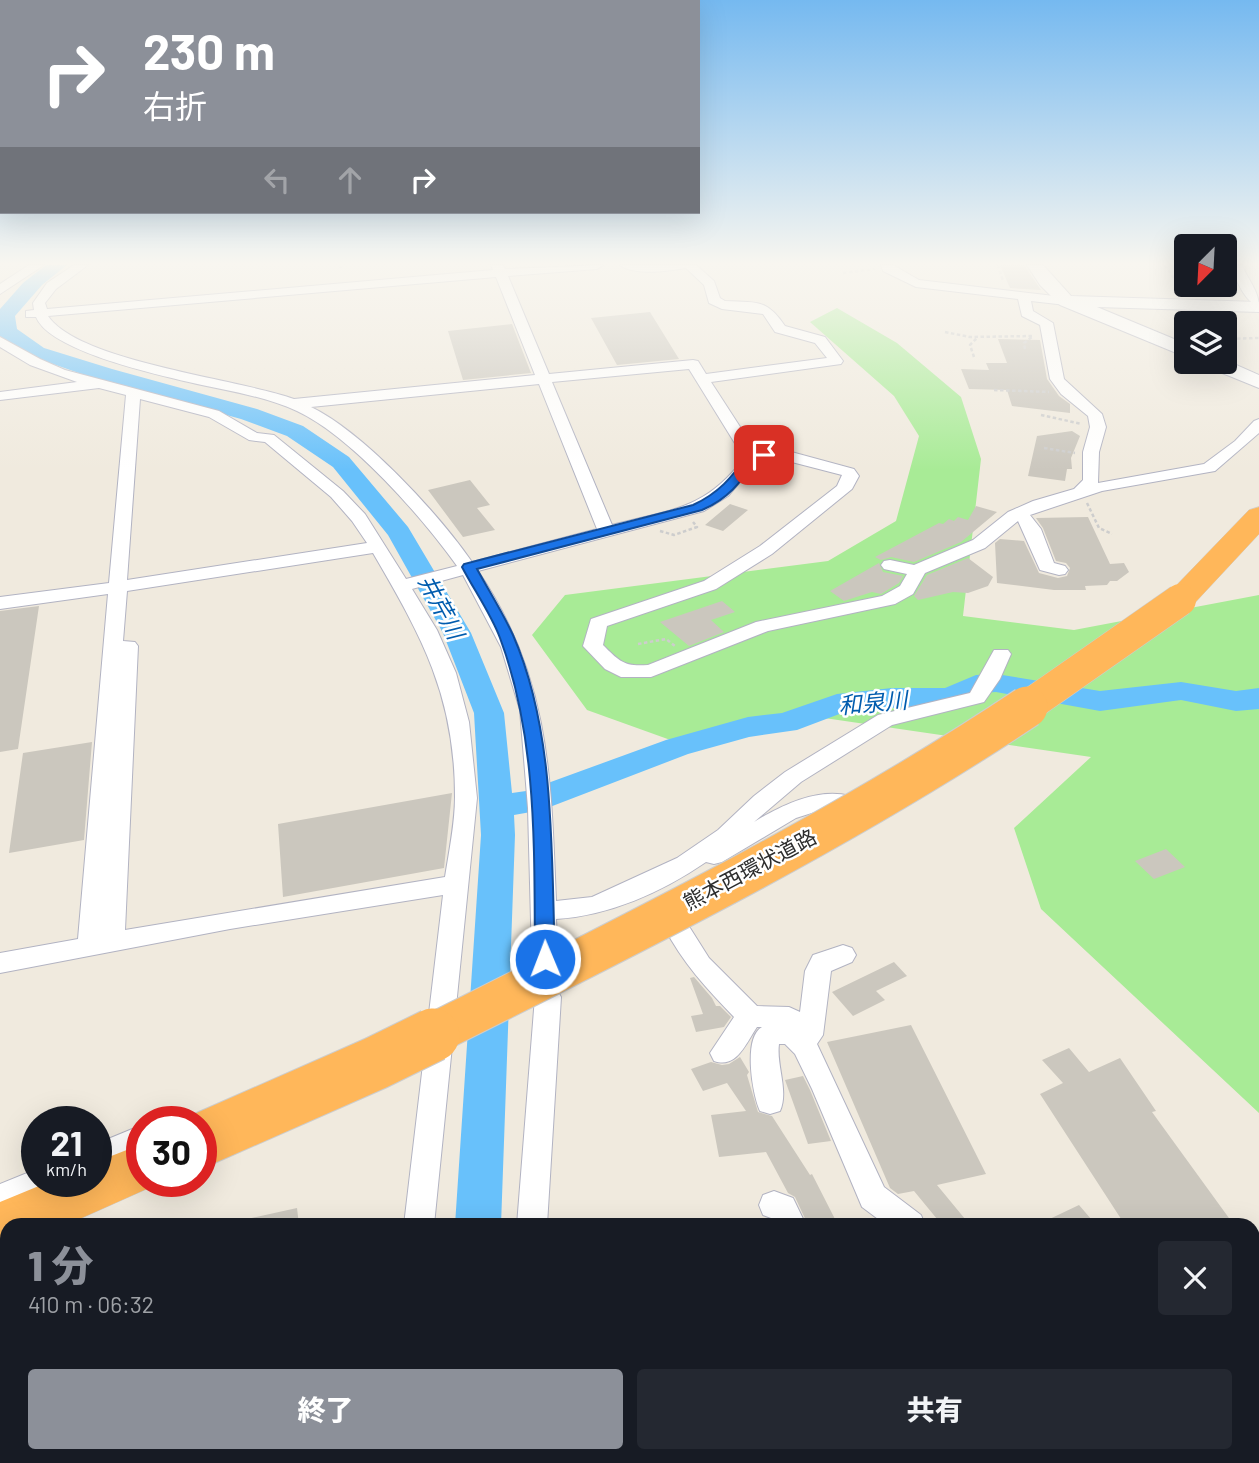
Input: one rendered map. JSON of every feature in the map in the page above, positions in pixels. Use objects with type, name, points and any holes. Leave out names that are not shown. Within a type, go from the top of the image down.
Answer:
[{"type":"highway","points":[[1180,600],[1259,516]]},
{"type":"highway","name":"熊本西環状道路","points":[[217,1133],[376,1063],[613,944],[800,844],[961,751],[1081,671],[1180,600],[1259,532]]},
{"type":"highway","points":[[23,1218],[126,1174]]},
{"type":"street","points":[[57,333],[121,361],[261,394],[292,404],[327,422],[365,454],[427,515],[460,570],[506,636],[530,710],[540,802],[545,959]]},
{"type":"street","points":[[526,333],[606,530]]},
{"type":"street","points":[[700,379],[836,361],[820,340],[796,333]]},
{"type":"street","points":[[1042,333],[1041,337],[1057,379],[1066,391],[1095,414],[1098,427],[1090,455],[1091,481],[1079,494]]},
{"type":"street","points":[[1143,333],[1174,346]]},
{"type":"street","points":[[0,341],[13,352],[39,364],[99,384],[215,414],[254,437],[269,438]]},
{"type":"street","points":[[292,404],[693,364],[752,458]]},
{"type":"street","points":[[1237,373],[1259,382]]},
{"type":"street","points":[[0,396],[99,384]]},
{"type":"street","points":[[101,944],[138,394]]},
{"type":"street","points":[[234,416],[257,428],[337,494],[359,518],[404,586],[428,630],[446,673],[459,722],[466,798],[420,1218]]},
{"type":"street","points":[[404,586],[698,507],[717,499],[730,488],[752,458],[784,455],[848,472],[851,476],[844,489],[765,550],[710,585],[598,623],[593,646],[612,665],[628,673],[651,671],[763,626],[888,600],[907,590],[917,571],[979,544],[1020,513],[1079,494],[1209,468],[1240,444],[1259,424]]},
{"type":"street","points":[[1020,513],[1032,529],[1046,566],[1059,570]]},
{"type":"street","points":[[482,546],[494,561]]},
{"type":"street","points":[[0,603],[378,547]]},
{"type":"street","points":[[890,565],[917,571]]},
{"type":"street","points":[[544,909],[558,911],[595,906],[685,864],[726,836],[762,801],[793,777],[885,720],[984,689],[1001,654]]},
{"type":"street","points":[[685,864],[709,859],[732,848],[796,807],[817,802],[842,801]]},
{"type":"street","points":[[0,963],[230,920],[456,884]]},
{"type":"street","points":[[638,888],[657,907]]},
{"type":"street","points":[[676,927],[700,965],[750,1016],[789,1018],[807,1041],[873,1197],[901,1218]]},
{"type":"street","points":[[807,1041],[818,971],[822,962],[843,955]]},
{"type":"street","points":[[532,1218],[548,997]]},
{"type":"street","points":[[724,1052],[750,1016]]},
{"type":"street","points":[[770,1102],[764,1053],[766,1038],[777,1032],[792,1033],[807,1041]]},
{"type":"street","points":[[216,1106],[327,1056]]},
{"type":"street","points":[[0,1198],[21,1189]]},
{"type":"path","points":[[954,333],[978,337],[1041,337]]},
{"type":"path","points":[[974,357],[970,345],[978,337]]},
{"type":"path","points":[[1025,349],[1024,344],[1041,337]]},
{"type":"path","points":[[1237,339],[1259,338]]},
{"type":"path","points":[[994,390],[1066,391]]},
{"type":"path","points":[[1041,415],[1098,427]]},
{"type":"path","points":[[1044,448],[1090,455]]},
{"type":"path","points":[[1079,494],[1087,503],[1099,528],[1112,534]]},
{"type":"path","points":[[638,644],[666,639],[688,656]]},
{"type":"green space","points":[[823,333],[880,333],[897,343],[961,397],[981,459],[963,616],[1074,630],[1259,595],[1259,1113],[1041,909],[1014,828],[1091,757],[790,713],[676,742],[587,710],[532,635],[565,595],[828,561],[896,521],[919,436],[894,396]]},
{"type":"building","points":[[449,333],[516,333],[531,373],[463,380]]},
{"type":"building","points":[[599,333],[663,333],[679,359],[617,365]]},
{"type":"building","points":[[998,339],[1040,340],[1047,379],[1059,396],[1070,404],[1070,413],[1012,406],[1007,390],[969,389],[961,369],[989,370],[986,363],[1007,363]]},
{"type":"building","points":[[1072,431],[1080,436],[1071,458],[1072,469],[1067,469],[1065,481],[1028,476],[1037,436]]},
{"type":"building","points":[[470,480],[490,505],[477,508],[495,530],[463,537],[428,490]]},
{"type":"building","points":[[730,504],[748,510],[723,531],[705,525]]},
{"type":"building","points":[[976,506],[997,512],[961,542],[914,562],[891,557],[881,560],[875,557],[949,519],[954,521],[958,517],[968,520]]},
{"type":"building","points":[[1088,517],[1110,564],[1124,563],[1129,572],[1117,581],[1110,581],[1107,585],[1085,586],[1086,590],[1054,590],[997,583],[995,543],[1000,539],[1024,541],[1039,573],[1058,578],[1067,576],[1070,568],[1066,563],[1056,561],[1043,528],[1036,518]]},
{"type":"building","points":[[968,558],[993,577],[988,586],[968,593],[953,592],[918,600],[914,596],[927,575]]},
{"type":"building","points":[[879,563],[883,572],[903,576],[899,583],[881,594],[872,592],[844,601],[830,591]]},
{"type":"building","points":[[722,601],[735,612],[711,620],[724,632],[689,646],[660,622]]},
{"type":"building","points":[[39,606],[18,749],[0,752],[0,611]]},
{"type":"building","points":[[92,742],[84,840],[9,853],[23,753]]},
{"type":"building","points":[[452,793],[444,868],[283,897],[278,824]]},
{"type":"building","points":[[1166,849],[1185,867],[1154,879],[1135,861]]},
{"type":"building","points":[[894,962],[907,976],[876,991],[885,1000],[853,1016],[832,992]]},
{"type":"building","points":[[694,977],[716,1006],[720,1006],[731,1017],[724,1027],[696,1032],[691,1016],[703,1014],[690,978]]},
{"type":"building","points":[[911,1025],[986,1174],[937,1185],[964,1218],[936,1218],[914,1191],[898,1194],[890,1188],[827,1042]]},
{"type":"building","points":[[1069,1048],[1089,1072],[1120,1058],[1156,1111],[1152,1112],[1229,1218],[1120,1218],[1040,1094],[1063,1083],[1042,1060]]},
{"type":"building","points":[[740,1057],[749,1072],[747,1075],[758,1112],[772,1116],[810,1175],[812,1174],[834,1218],[805,1218],[795,1197],[788,1193],[766,1152],[719,1157],[711,1115],[746,1111],[727,1083],[703,1091],[691,1069],[711,1062],[729,1064]]},
{"type":"building","points":[[803,1076],[831,1141],[808,1144],[785,1080]]},
{"type":"building","points":[[1079,1205],[1090,1218],[1052,1218]]},
{"type":"building","points":[[297,1208],[298,1218],[252,1218]]},
{"type":"waterway","name":"井芹川","points":[[9,333],[37,352],[104,374],[249,414],[295,431],[341,462],[399,532],[457,633],[489,713],[498,835],[478,1218]]},
{"type":"waterway","name":"和泉川","points":[[496,806],[530,802],[677,747],[748,727],[786,723],[837,704],[892,698],[951,697],[976,684],[996,683],[1100,701],[1181,691],[1236,701],[1259,698]]},
{"type":"route","points":[[545,959],[541,814],[530,710],[506,636],[469,567],[698,507],[717,499],[730,488],[752,458],[764,455]]}]
